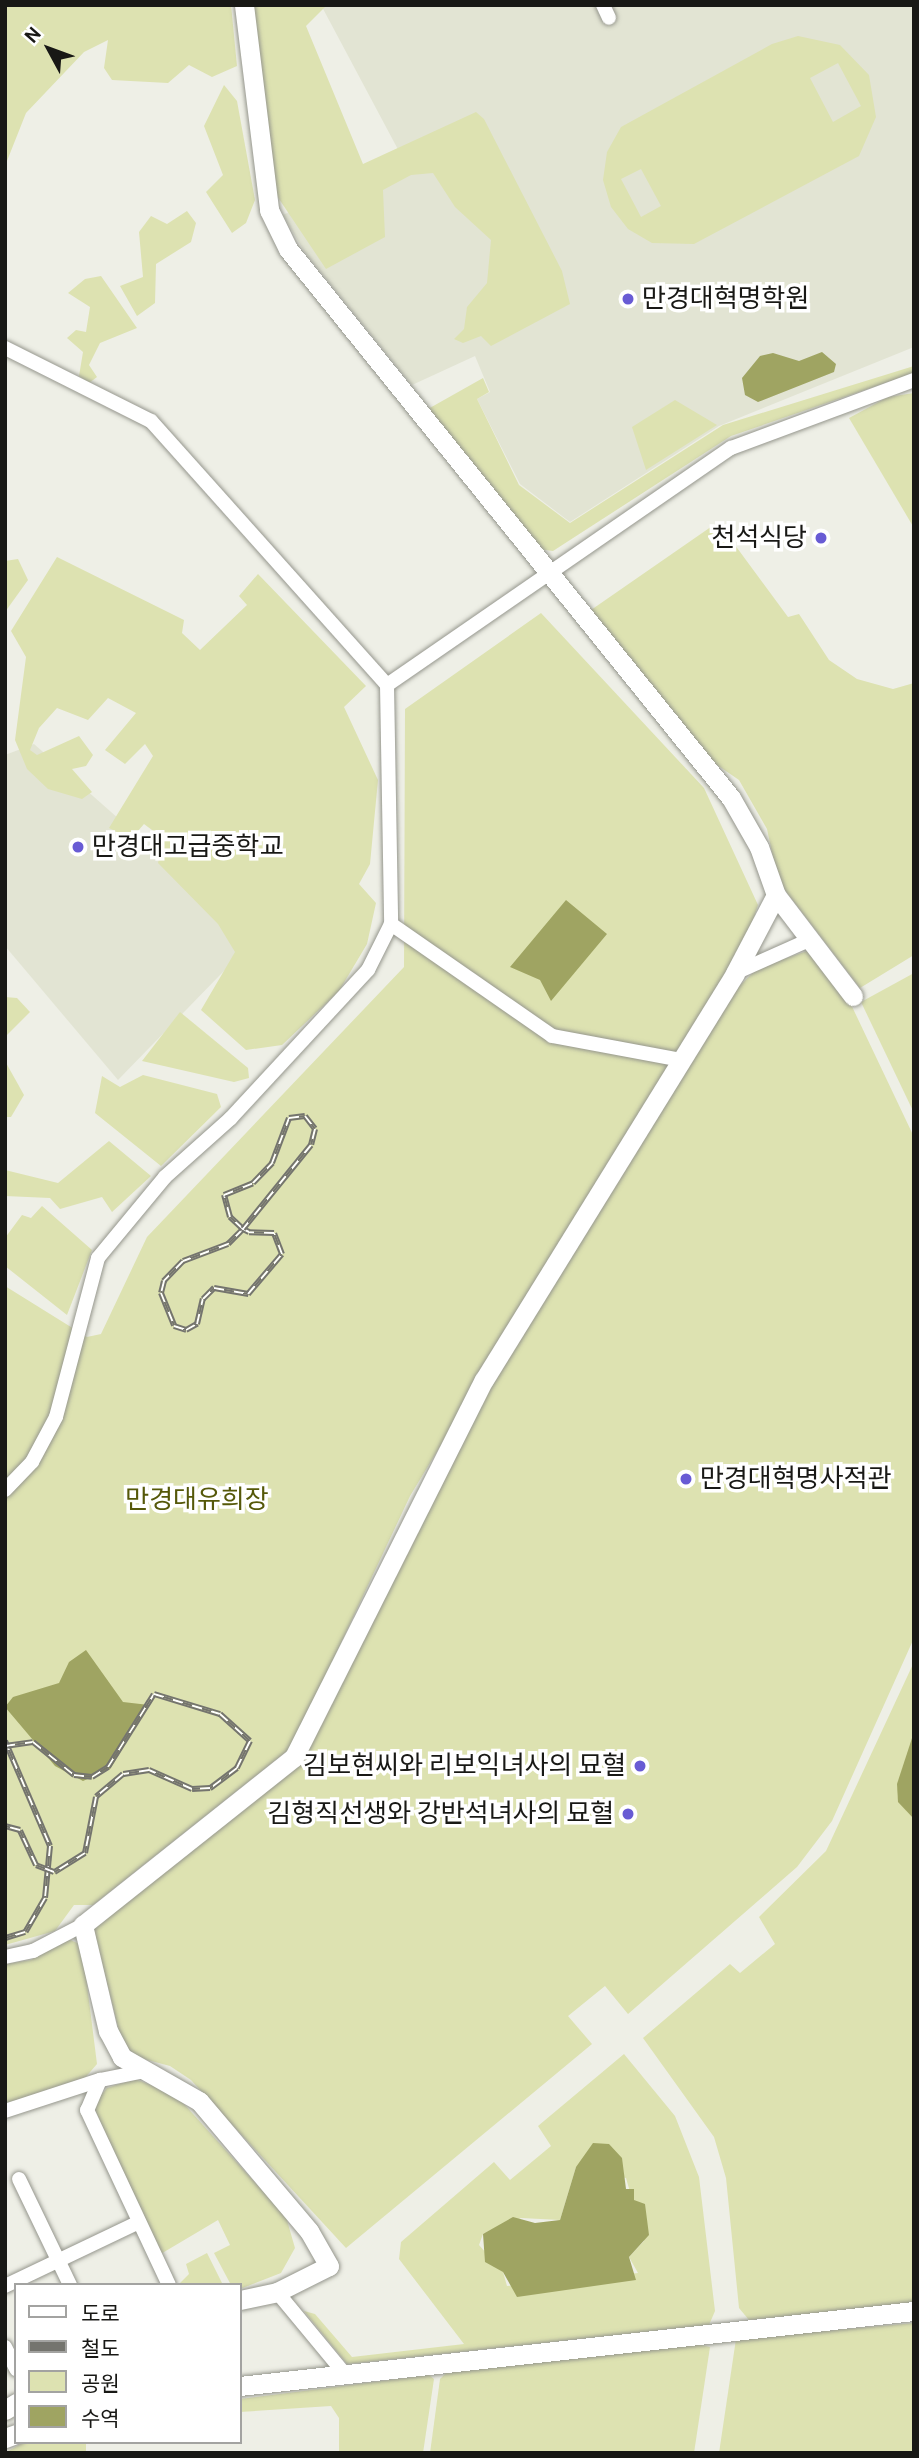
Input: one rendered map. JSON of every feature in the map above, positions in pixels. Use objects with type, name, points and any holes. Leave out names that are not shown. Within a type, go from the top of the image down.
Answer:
[{"type":"main road","points":[[244,5],[269,210],[282,237],[546,573],[731,798],[759,847],[776,895],[853,996]]},
{"type":"main road","points":[[242,2300],[277,2292],[329,2266],[309,2231],[200,2101],[166,2077],[140,2072],[122,2057],[108,2031],[83,1925],[294,1757],[484,1380],[735,973],[776,895]]},
{"type":"main road","points":[[242,2386],[914,2311]]},
{"type":"street","points":[[5,348],[131,409],[166,437],[387,685],[391,924],[368,971],[269,1078],[165,1177],[98,1258],[56,1417],[32,1462],[5,1489]]},
{"type":"street","points":[[387,685],[731,448],[914,380]]},
{"type":"street","points":[[391,924],[552,1037],[682,1060]]},
{"type":"street","points":[[735,973],[809,940]]},
{"type":"street","points":[[5,1957],[33,1951],[83,1925]]},
{"type":"street","points":[[5,2111],[100,2080],[140,2072]]},
{"type":"street","points":[[100,2080],[87,2110],[90,2124],[168,2283]]},
{"type":"street","points":[[19,2179],[69,2283]]},
{"type":"street","points":[[5,2286],[139,2222]]},
{"type":"street","points":[[277,2292],[344,2373]]},
{"type":"street","points":[[5,2347],[14,2364]]},
{"type":"shaded area","name":"만경대혁명학원","points":[[321,5],[914,5],[914,347],[719,426],[570,522],[520,484],[477,399],[490,392],[475,356],[412,385],[304,251],[283,215],[402,157]]},
{"type":"shaded area","name":"만경대고급중학교","points":[[34,744],[255,939],[118,1080],[5,946],[5,755]]},
{"type":"green space","points":[[5,5],[231,5],[237,66],[212,77],[189,65],[168,83],[112,80],[104,68],[108,40],[84,52],[26,113],[5,166]]},
{"type":"green space","points":[[249,5],[327,5],[306,26],[363,164],[476,112],[484,119],[562,271],[570,304],[491,346],[481,336],[463,343],[454,339],[464,329],[467,307],[487,283],[491,240],[455,207],[433,173],[411,175],[383,190],[385,237],[326,269],[275,193]]},
{"type":"green space","points":[[798,36],[840,45],[869,75],[876,117],[859,156],[694,244],[652,243],[628,229],[611,207],[603,180],[607,152],[621,127],[772,44]],"holes":[[[838,63],[861,106],[833,122],[810,78]],[[641,169],[661,206],[641,217],[621,179]]]},
{"type":"green space","points":[[224,85],[237,101],[255,200],[246,223],[232,233],[206,192],[223,175],[204,126]]},
{"type":"green space","points":[[187,211],[196,223],[191,242],[156,264],[155,303],[137,316],[120,286],[143,277],[139,232],[151,216],[167,224]]},
{"type":"green space","points":[[101,276],[137,328],[100,343],[89,365],[97,377],[89,383],[79,376],[83,352],[67,338],[76,330],[86,332],[90,307],[68,293],[85,279]]},
{"type":"green space","points":[[914,366],[914,373],[731,436],[553,551],[538,549],[428,409],[483,378],[489,392],[477,399],[519,485],[570,523],[723,425]]},
{"type":"green space","points":[[914,393],[914,528],[849,418],[888,397]]},
{"type":"green space","points":[[675,400],[717,425],[646,470],[632,427]]},
{"type":"green space","points":[[718,522],[788,617],[799,614],[829,660],[857,679],[893,689],[914,683],[914,955],[860,988],[778,881],[767,829],[739,780],[704,756],[591,610]]},
{"type":"green space","points":[[57,557],[184,620],[182,633],[200,650],[247,605],[239,596],[258,574],[366,686],[344,707],[378,780],[370,864],[359,884],[376,903],[367,944],[339,991],[282,1045],[246,1050],[201,1010],[235,952],[218,924],[158,863],[164,839],[144,824],[131,839],[109,828],[153,756],[145,744],[125,764],[105,750],[136,713],[108,698],[88,720],[57,708],[39,728],[30,750],[37,755],[79,736],[93,755],[86,766],[72,769],[92,792],[82,799],[48,789],[27,769],[15,740],[26,657],[11,631]]},
{"type":"green space","points":[[18,559],[28,580],[5,612],[5,561]]},
{"type":"green space","name":"만경대유희장","points":[[541,613],[704,788],[758,905],[745,944],[410,1496],[292,1747],[93,1905],[74,1905],[55,1931],[5,1945],[5,1286],[87,1337],[101,1334],[147,1237],[404,967],[405,709]]},
{"type":"green space","points":[[810,950],[847,996],[914,1137],[914,1638],[832,1821],[797,1867],[628,2014],[605,1986],[568,2016],[592,2044],[346,2248],[191,2080],[170,2066],[125,2054],[93,1928],[99,1916],[298,1767],[476,1409],[732,993],[758,968]]},
{"type":"green space","points":[[914,973],[914,1113],[861,1002]]},
{"type":"green space","points":[[5,997],[17,998],[30,1012],[5,1037]]},
{"type":"green space","points":[[180,1012],[248,1068],[249,1078],[234,1082],[142,1061]]},
{"type":"green space","points":[[5,1061],[24,1095],[11,1117],[5,1117]]},
{"type":"green space","points":[[143,1075],[217,1094],[221,1107],[161,1166],[95,1113],[102,1076],[120,1087]]},
{"type":"green space","points":[[109,1141],[151,1176],[112,1212],[102,1197],[60,1209],[50,1198],[5,1196],[5,1170],[58,1183]]},
{"type":"green space","points":[[42,1206],[92,1250],[67,1315],[5,1266],[5,1238],[22,1215],[31,1218]]},
{"type":"green space","points":[[914,1662],[914,2304],[749,2320],[739,2308],[726,2178],[714,2137],[643,2038],[730,1964],[740,1973],[775,1944],[759,1917],[826,1851]]},
{"type":"green space","points":[[68,1939],[82,1945],[97,2064],[84,2079],[5,2105],[5,1964],[31,1960]]},
{"type":"green space","points":[[624,2054],[675,2116],[699,2177],[715,2311],[709,2325],[347,2364],[304,2311],[315,2314],[352,2357],[464,2344],[399,2259],[401,2242],[494,2162],[510,2180],[551,2146],[538,2126]],"holes":[[[576,2167],[626,2178],[644,2241],[629,2257],[638,2273],[507,2286],[503,2272],[479,2245],[483,2234],[521,2218],[560,2220]]]},
{"type":"green space","points":[[135,2079],[175,2094],[286,2217],[295,2248],[281,2273],[242,2288],[242,2283],[230,2283],[214,2253],[230,2245],[218,2220],[159,2255],[93,2105],[107,2088]]},
{"type":"green space","points":[[207,2253],[222,2283],[180,2283],[189,2274],[186,2264]]},
{"type":"green space","points":[[914,2323],[914,2453],[719,2453],[736,2339]]},
{"type":"green space","points":[[693,2343],[710,2347],[694,2453],[430,2453],[440,2379],[447,2372]]},
{"type":"green space","points":[[429,2375],[434,2379],[423,2453],[339,2453],[339,2418],[331,2406],[242,2412],[242,2399]]},
{"type":"green space","points":[[21,2444],[86,2444],[86,2453],[5,2453]]},
{"type":"water","points":[[822,352],[836,364],[834,372],[758,402],[745,395],[742,378],[760,356],[773,353],[799,361]]},
{"type":"water","points":[[566,900],[607,934],[551,1001],[540,980],[510,967]]},
{"type":"water","points":[[86,1650],[123,1702],[149,1705],[110,1769],[83,1781],[55,1766],[5,1707],[13,1697],[59,1683],[69,1662]]},
{"type":"water","points":[[914,1732],[914,1819],[898,1802],[897,1784]]},
{"type":"water","points":[[593,2143],[609,2144],[622,2158],[626,2189],[634,2189],[634,2200],[645,2204],[649,2235],[629,2257],[636,2280],[517,2297],[503,2272],[485,2262],[483,2234],[513,2217],[535,2223],[560,2220],[576,2167]]},
{"type":"railway","points":[[243,1229],[228,1244],[183,1261],[164,1281],[161,1293],[174,1326],[186,1330],[197,1324],[203,1299],[214,1288],[248,1294],[282,1254],[274,1233],[249,1232],[243,1229],[230,1217],[224,1195],[253,1183],[272,1163],[289,1118],[305,1116],[315,1129],[311,1145],[243,1229]]},
{"type":"railway","points":[[5,1746],[33,1742],[74,1775],[92,1777],[108,1767],[154,1694],[220,1714],[250,1741],[237,1768],[210,1788],[192,1789],[149,1770],[123,1774],[96,1797],[85,1853],[54,1872],[36,1865],[20,1830],[5,1826]]},
{"type":"railway","points":[[5,1741],[50,1846],[45,1898],[25,1932],[5,1938]]},
{"type":"place","name":"만경대혁명학원","points":[[628,299]]},
{"type":"place","name":"천석식당","points":[[821,538]]},
{"type":"place","name":"만경대고급중학교","points":[[78,847]]},
{"type":"place","name":"만경대혁명사적관","points":[[686,1479]]},
{"type":"place","name":"김보현씨와 리보익녀사의 묘혈","points":[[640,1766]]},
{"type":"place","name":"김형직선생와 강반석녀사의 묘혈","points":[[628,1814]]}]
